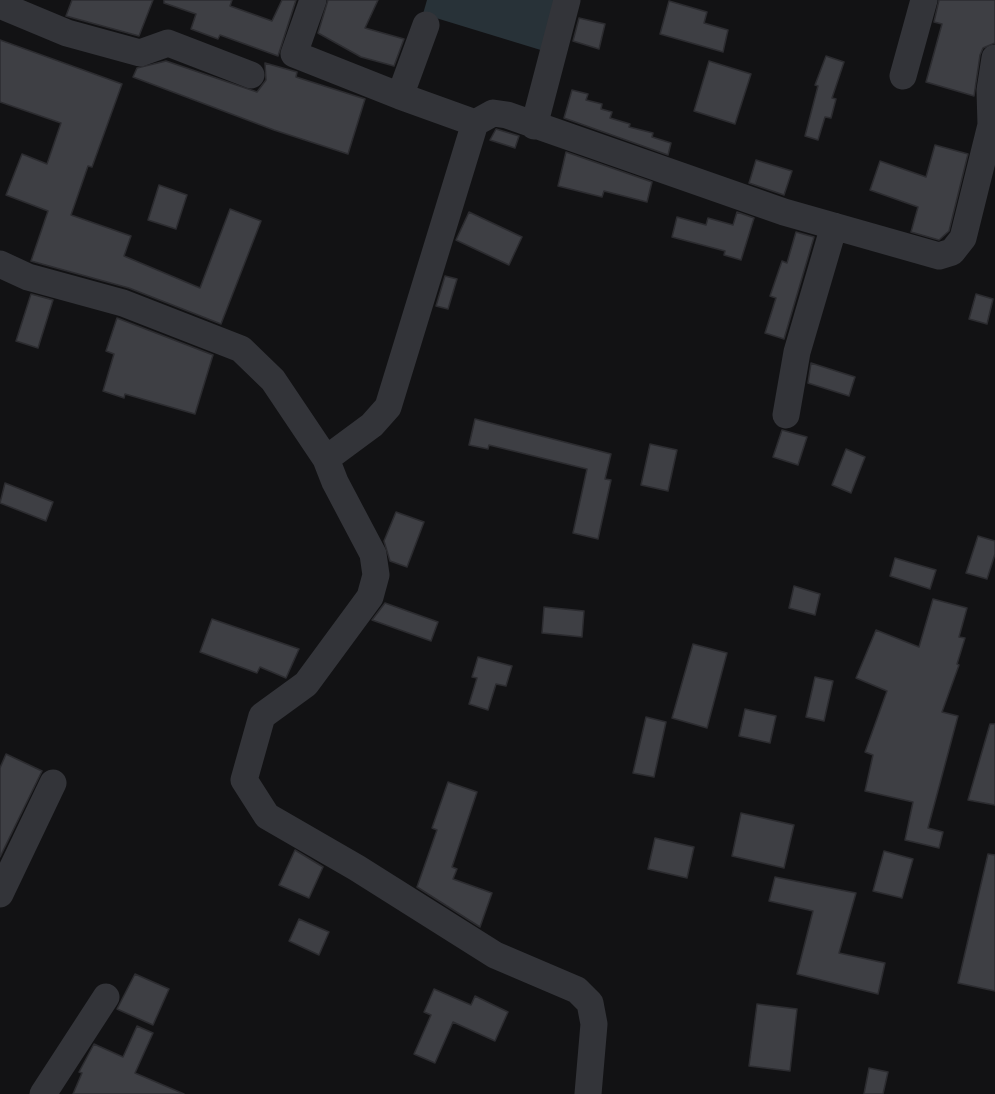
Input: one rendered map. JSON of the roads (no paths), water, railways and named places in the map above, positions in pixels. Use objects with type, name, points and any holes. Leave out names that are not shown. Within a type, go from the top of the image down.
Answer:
[{"type":"street","points":[[313,0],[294,54],[475,123]]},
{"type":"street","points":[[534,126],[567,0]]},
{"type":"street","points":[[903,76],[924,0]]},
{"type":"street","points":[[0,5],[34,9],[67,33],[140,52],[168,43],[250,75]]},
{"type":"street","points":[[400,96],[426,26]]},
{"type":"street","points":[[326,459],[372,425],[388,407],[475,123],[493,113],[507,115],[750,200],[939,256],[952,252],[963,238],[990,125],[990,90],[995,58]]},
{"type":"street","points":[[786,416],[798,352],[834,226]]},
{"type":"street","points":[[0,264],[28,278],[123,303],[241,349],[273,380],[326,459],[335,482],[373,554],[376,575],[370,597],[306,684],[262,716],[244,780],[267,816],[357,868],[495,956],[577,990],[590,1003],[594,1024],[588,1094]]},
{"type":"street","points":[[0,894],[53,783]]},
{"type":"street","points":[[43,1094],[106,997]]}]
